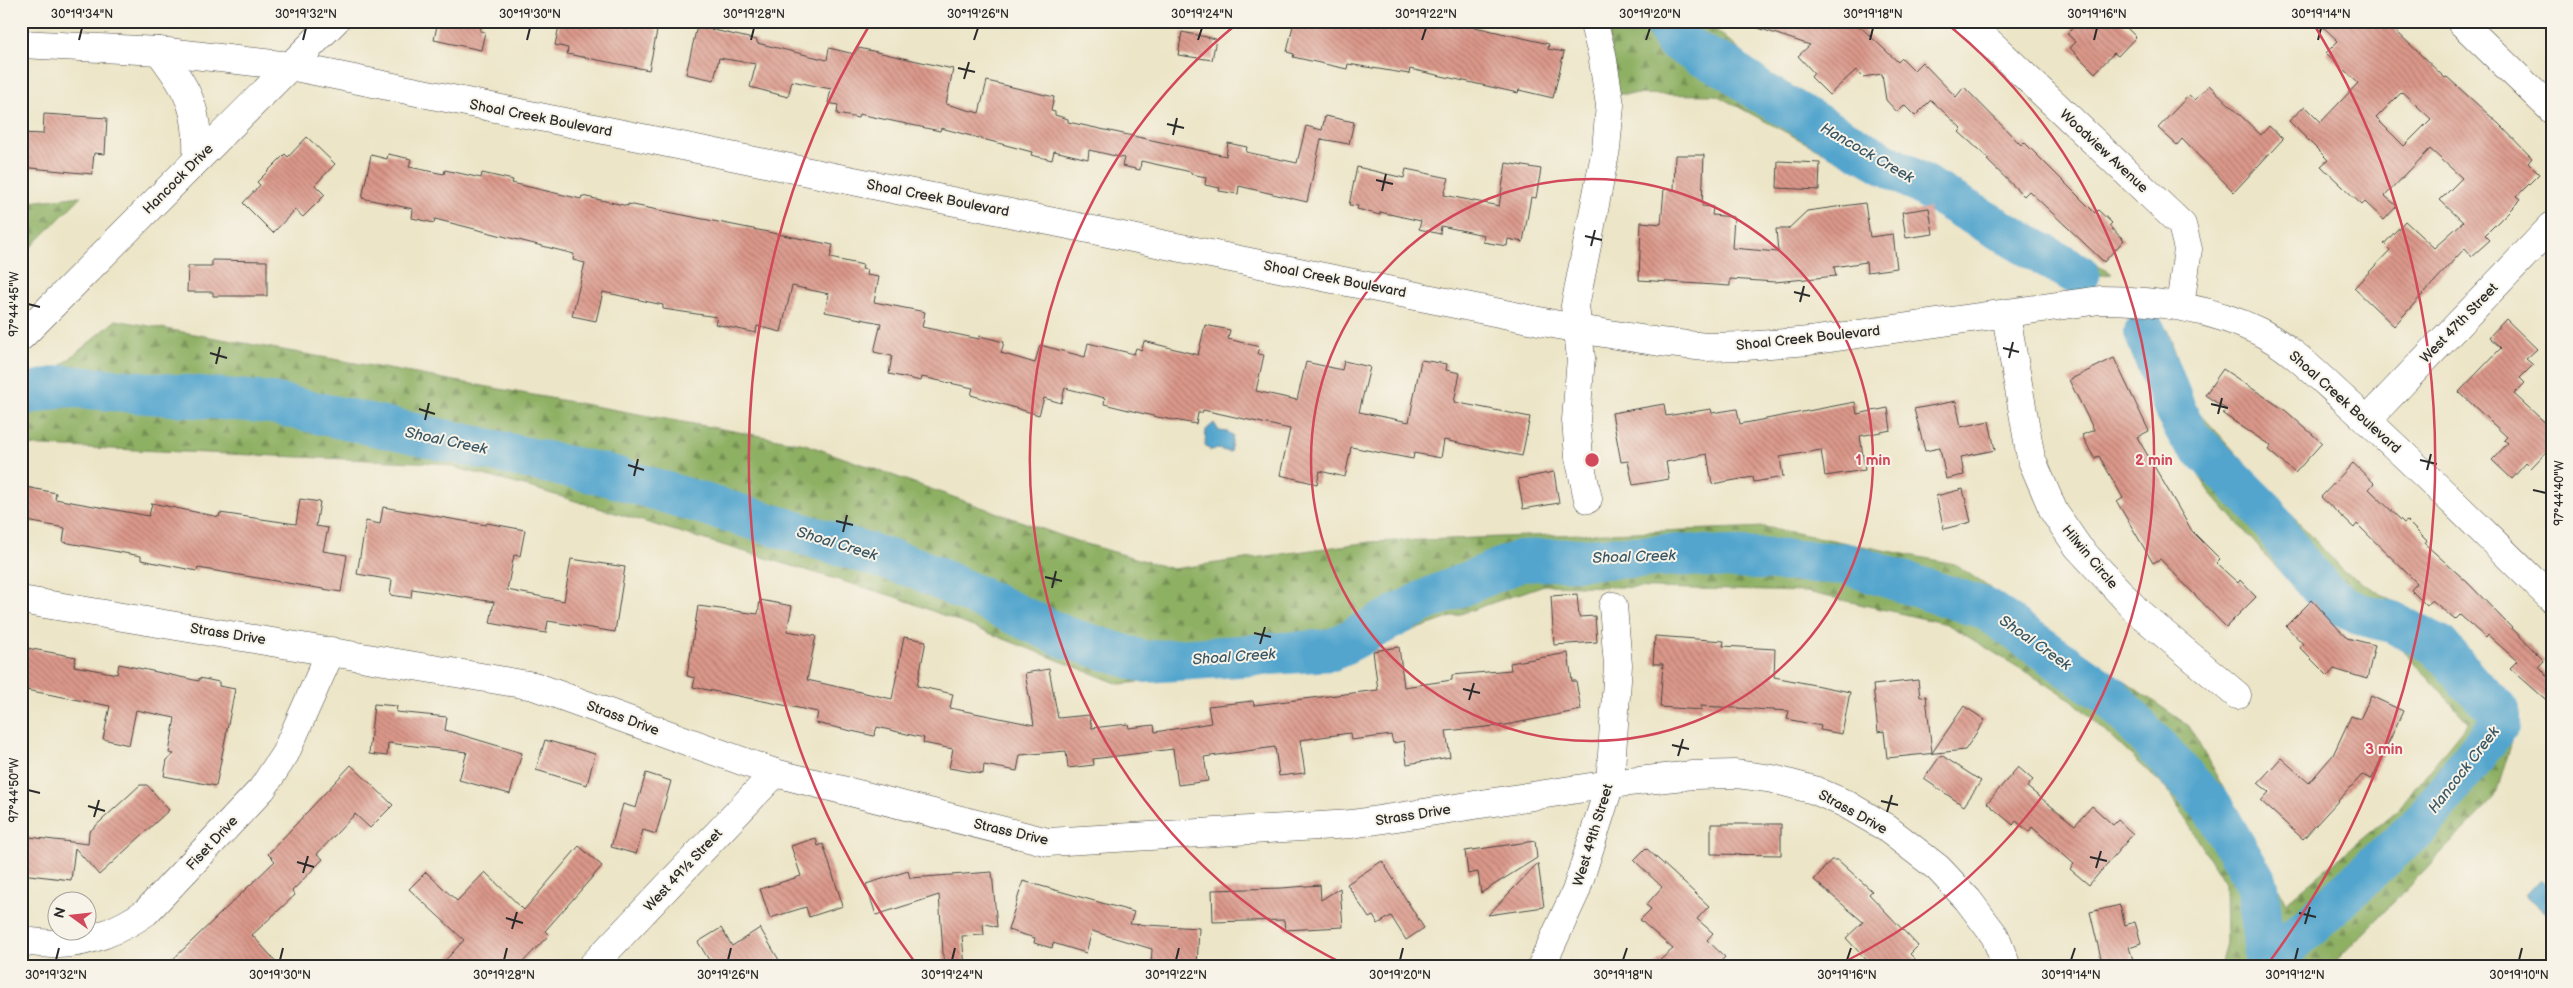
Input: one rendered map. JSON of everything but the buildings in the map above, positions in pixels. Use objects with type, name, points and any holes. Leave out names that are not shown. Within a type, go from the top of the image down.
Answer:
[{"type":"street","name":"Hancock Drive","points":[[28,330],[335,21]]},
{"type":"street","points":[[1588,499],[1579,457],[1576,420],[1581,358],[1575,306],[1606,149],[1610,105],[1602,54],[1593,21]]},
{"type":"street","name":"Woodview Avenue","points":[[1967,21],[2182,225],[2188,250],[2180,306]]},
{"type":"street","points":[[2460,21],[2552,110]]},
{"type":"street","name":"Shoal Creek Boulevard","points":[[21,44],[160,51],[290,66],[1578,328],[1660,342],[1706,347],[1809,341],[2100,300],[2140,300],[2180,306],[2230,318],[2260,332],[2290,351],[2367,420],[2552,599]]},
{"type":"street","points":[[160,51],[182,83],[191,101],[198,133],[197,159]]},
{"type":"street","name":"West 47th Street","points":[[2367,420],[2552,226]]},
{"type":"street","name":"Hilwin Circle","points":[[2006,314],[2031,458],[2054,512],[2078,547],[2138,612],[2237,695]]},
{"type":"street","name":"Strass Drive","points":[[21,600],[534,686],[775,772],[1048,842],[1352,824],[1610,784],[1694,775],[1736,774],[1773,779],[1814,790],[1846,804],[1885,827],[1938,868],[1968,900],[1995,936],[2007,967]]},
{"type":"street","name":"West 49th Street","points":[[1541,967],[1576,892],[1610,784],[1618,665],[1613,606]]},
{"type":"street","name":"Fiset Drive","points":[[21,941],[57,945],[95,937],[125,927],[146,912],[262,789],[285,754],[330,651]]},
{"type":"street","name":"West 49½ Street","points":[[591,967],[775,772]]},
{"type":"green space","points":[[1607,21],[1706,21],[1760,68],[2112,274],[2051,281],[2009,251],[1716,95],[1617,94]]},
{"type":"green space","points":[[82,196],[21,257],[21,203]]},
{"type":"green space","points":[[116,320],[805,444],[1076,541],[1173,569],[1370,542],[1765,527],[1955,564],[2189,726],[2286,902],[2399,808],[2468,722],[2399,646],[2355,625],[2282,574],[2210,492],[2156,411],[2128,337],[2167,329],[2195,408],[2343,571],[2421,618],[2521,712],[2495,797],[2331,967],[2220,967],[2226,942],[2225,883],[2166,788],[2072,700],[1947,624],[1807,592],[1544,585],[1368,646],[1326,666],[1119,684],[899,598],[532,488],[438,463],[21,445],[21,399]]},
{"type":"water","points":[[1214,423],[1219,431],[1228,432],[1233,436],[1230,452],[1218,449],[1210,450],[1205,445],[1206,430]]},
{"type":"water","points":[[2541,879],[2552,889],[2552,918],[2526,895]]},
{"type":"waterway","name":"Hancock Creek","points":[[1664,21],[1674,39],[1700,55],[1729,68],[1759,91],[2079,275]]},
{"type":"waterway","name":"Hancock Creek","points":[[2145,332],[2177,414],[2190,437],[2266,513],[2297,560],[2328,596],[2359,614],[2392,622],[2438,645],[2467,679],[2500,711],[2500,723],[2425,820],[2266,966]]},
{"type":"waterway","name":"Shoal Creek","points":[[21,395],[64,386],[271,403],[611,476],[916,568],[1065,637],[1145,662],[1332,650],[1426,600],[1520,561],[1686,555],[1848,564],[1986,609],[2109,695],[2213,808],[2258,886],[2266,967]]}]
